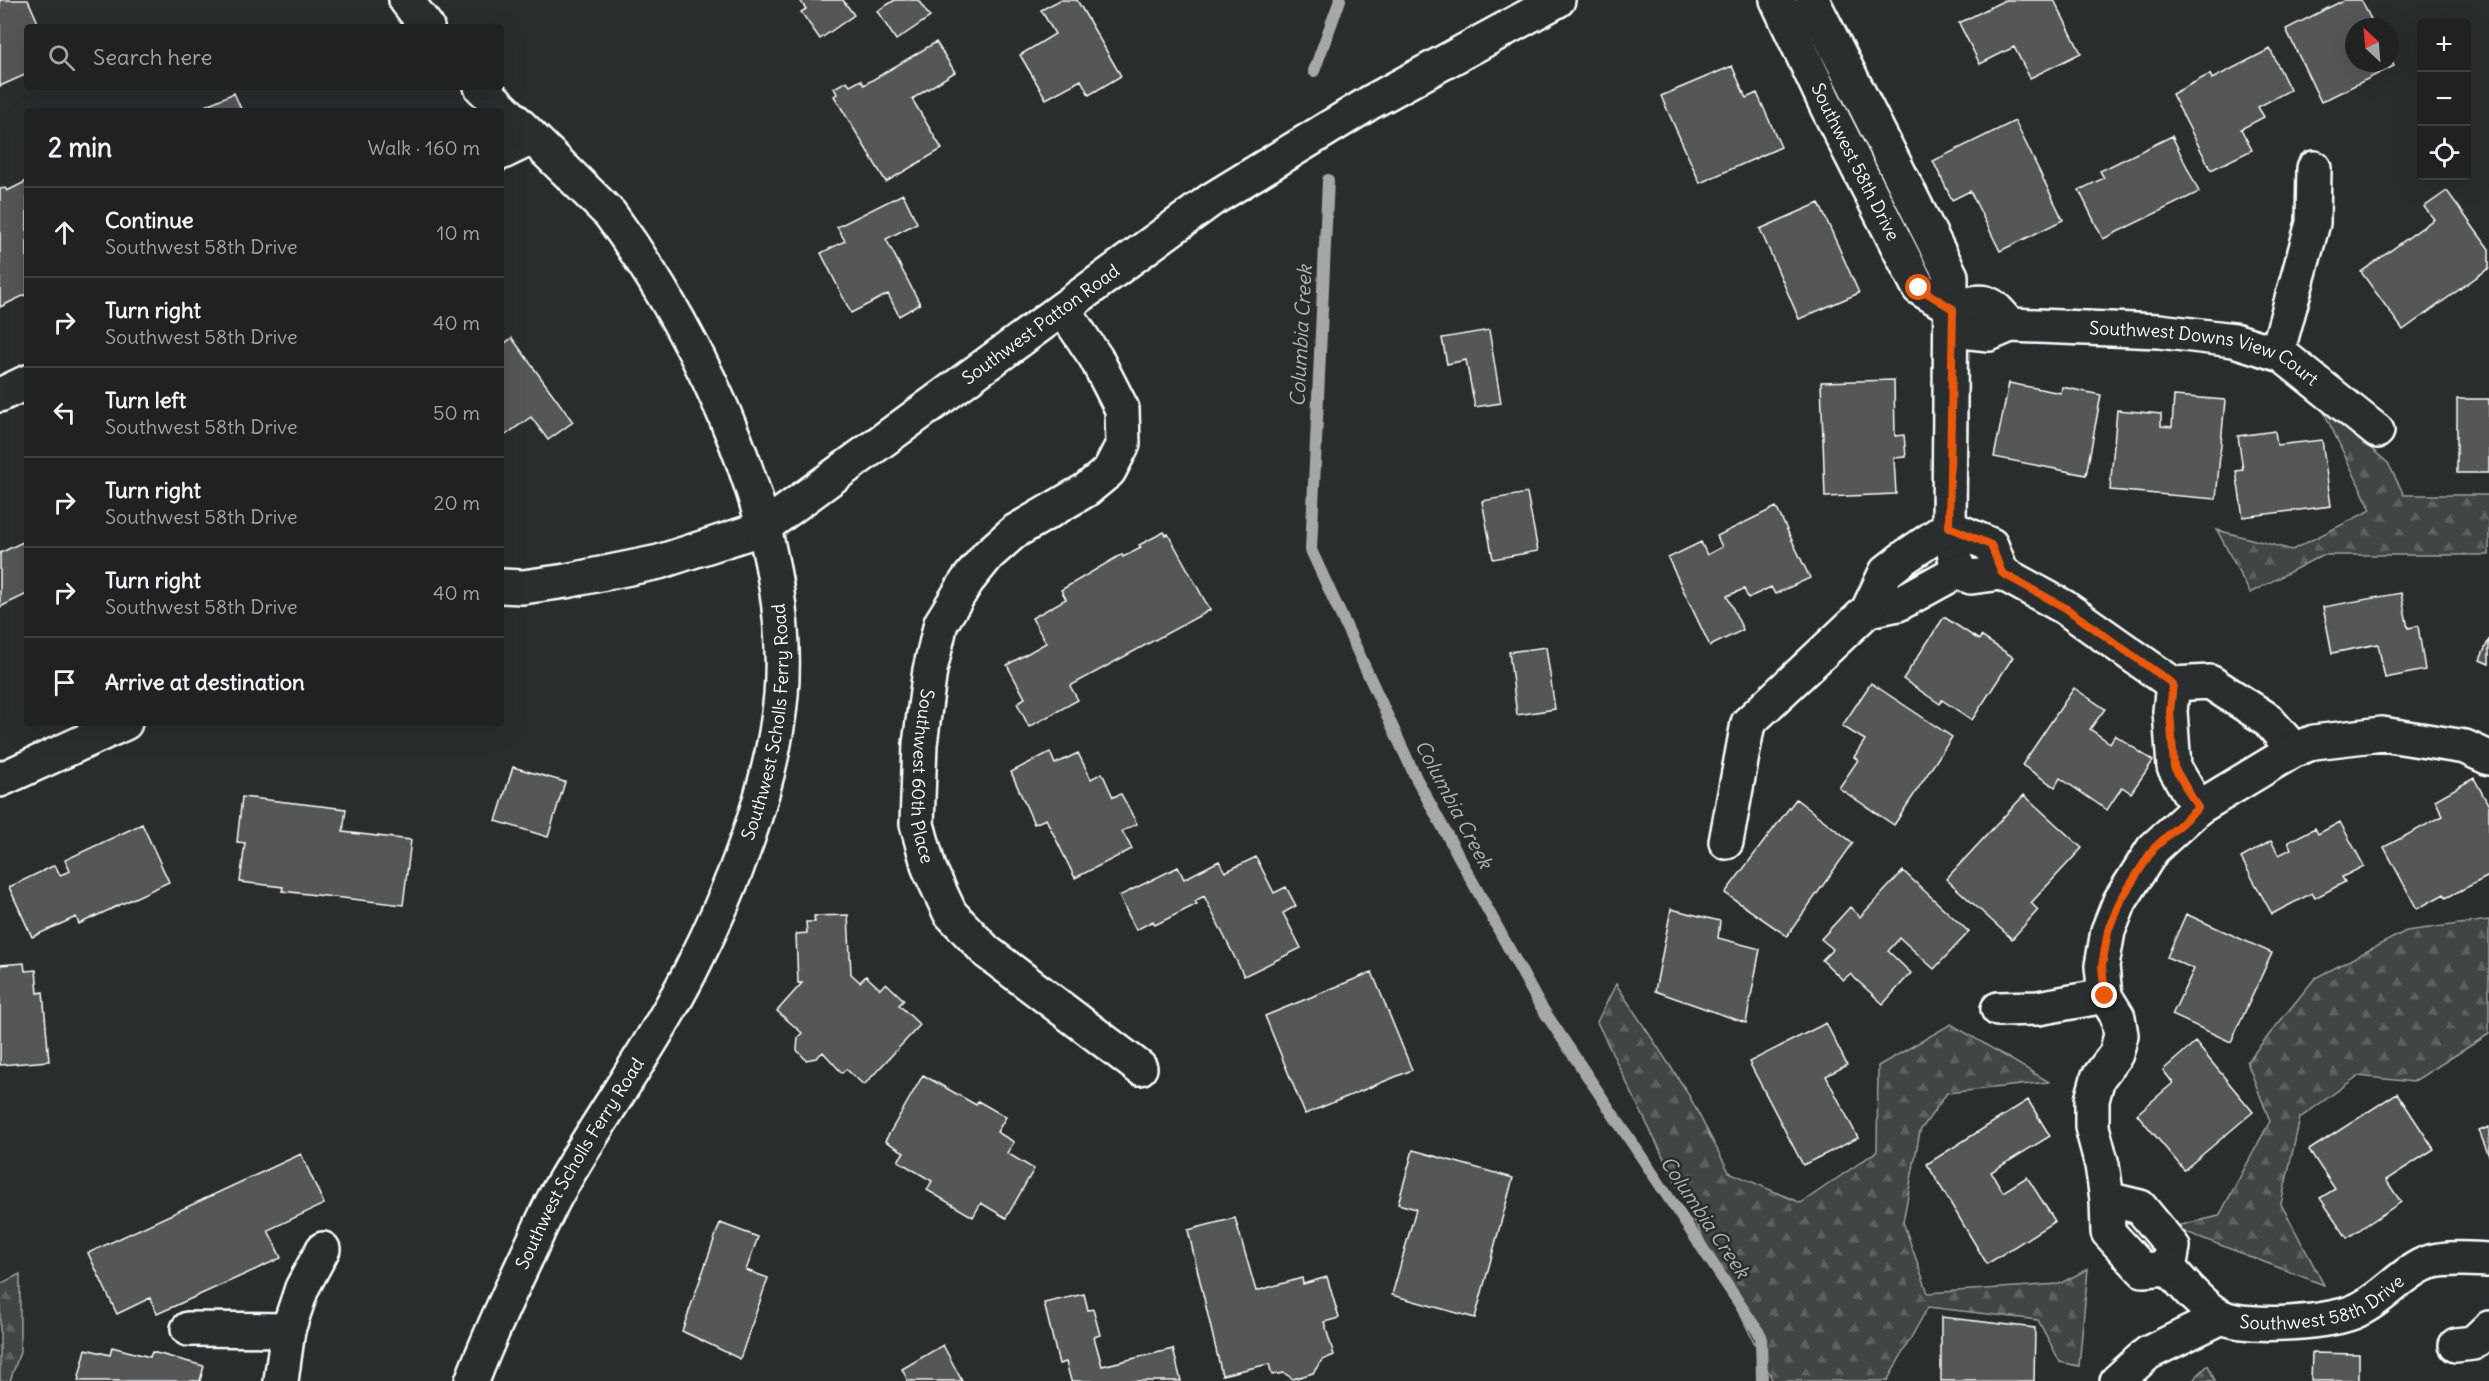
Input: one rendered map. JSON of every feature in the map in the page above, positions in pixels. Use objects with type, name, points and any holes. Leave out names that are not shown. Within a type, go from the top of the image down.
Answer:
[{"type":"street","points":[[406,0],[425,24]]},
{"type":"street","name":"Southwest Patton Road","points":[[504,586],[523,587],[566,581],[659,562],[763,528],[1211,200],[1371,102],[1558,0]]},
{"type":"street","name":"Southwest 58th Drive","points":[[1777,0],[1828,109],[1919,288],[1953,309]]},
{"type":"street","name":"Southwest 58th Drive","points":[[1812,0],[1858,95],[1952,276],[1949,527],[1958,571]]},
{"type":"street","name":"Southwest Scholls Ferry Road","points":[[484,90],[502,108]]},
{"type":"street","points":[[1828,109],[1858,95]]},
{"type":"street","name":"Southwest Scholls Ferry Road","points":[[472,1381],[503,1306],[558,1191],[688,977],[725,900],[753,817],[775,734],[781,695],[782,645],[775,579],[763,528],[734,437],[705,370],[685,332],[610,214],[504,110]]},
{"type":"street","points":[[504,152],[532,138]]},
{"type":"street","points":[[2277,353],[2313,223],[2314,168]]},
{"type":"street","name":"Southwest 60th Place","points":[[1063,309],[1096,358],[1122,409],[1123,444],[1109,471],[1094,484],[1014,532],[988,555],[967,581],[941,623],[930,670],[920,744],[917,824],[928,868],[950,913],[987,951],[1140,1068]]},
{"type":"street","name":"Southwest Downs View Court","points":[[1953,309],[1971,332],[1989,334],[2010,325],[2159,331],[2234,340],[2282,355],[2377,431]]},
{"type":"street","points":[[0,395],[24,383]]},
{"type":"street","points":[[1726,842],[1748,723],[1868,610],[1886,572],[1949,527],[1991,545],[2002,573]]},
{"type":"street","points":[[1868,610],[1898,604],[1958,571],[1971,577],[2002,573],[2064,607],[2173,684],[2210,682],[2267,719],[2294,750]]},
{"type":"street","points":[[2173,684],[2170,711],[2174,767],[2198,808]]},
{"type":"street","points":[[0,780],[118,726]]},
{"type":"street","name":"Southwest 58th Drive","points":[[2489,758],[2465,747],[2382,734],[2314,742],[2294,750],[2198,808],[2153,849],[2120,901],[2108,931],[2102,966],[2105,996],[2118,1017],[2121,1035],[2116,1054],[2098,1078],[2092,1100],[2092,1127],[2102,1165],[2107,1199],[2108,1232],[2143,1270],[2169,1268],[2186,1289],[2222,1317],[2251,1324],[2278,1324],[2356,1311],[2387,1293],[2408,1274],[2429,1262],[2456,1259],[2489,1260]]},
{"type":"street","points":[[1998,1009],[2038,1008],[2105,996]]},
{"type":"street","points":[[281,1381],[288,1330],[303,1288],[323,1249]]},
{"type":"street","points":[[2117,1381],[2148,1353],[2222,1317]]},
{"type":"street","points":[[2456,1345],[2474,1343],[2489,1328]]},
{"type":"street","points":[[188,1329],[288,1330]]},
{"type":"green space","points":[[2321,406],[2388,463],[2404,495],[2489,495],[2489,555],[2322,555],[2250,593],[2217,530],[2292,550],[2371,510]]},
{"type":"green space","points":[[2489,920],[2489,1034],[2413,1082],[2358,1076],[2300,1118],[2281,1204],[2324,1285],[2173,1227],[2219,1216],[2270,1121],[2247,1062],[2315,978],[2406,931]]},
{"type":"green space","points":[[1616,984],[1686,1090],[1729,1172],[1801,1203],[1877,1151],[1878,1066],[1951,1024],[2049,1082],[1947,1093],[1920,1131],[1903,1222],[1928,1293],[2059,1284],[2088,1269],[2079,1366],[2060,1362],[2038,1320],[1928,1307],[1887,1381],[1773,1381],[1597,1022]]},
{"type":"green space","points":[[20,1274],[20,1352],[10,1381],[0,1381],[0,1284]]},
{"type":"green space","points":[[2208,1365],[2215,1381],[2192,1381]]},
{"type":"building","points":[[0,0],[28,0],[39,24],[24,24],[24,75],[0,86]]},
{"type":"building","points":[[800,0],[843,0],[854,15],[820,39],[801,12],[806,9]]},
{"type":"building","points":[[895,0],[918,0],[930,17],[896,40],[877,11]]},
{"type":"building","points":[[1060,0],[1077,0],[1121,76],[1089,95],[1081,80],[1046,99],[1020,55],[1055,34],[1041,10]]},
{"type":"building","points":[[2005,0],[2054,0],[2081,53],[2030,78],[2014,47],[1980,64],[1959,23]]},
{"type":"building","points":[[2344,0],[2361,0],[2370,18],[2345,18],[2345,72],[2382,72],[2321,102],[2286,29]]},
{"type":"building","points":[[936,42],[955,72],[912,99],[942,149],[886,182],[834,96],[837,94],[834,88],[847,81],[850,86],[861,80],[864,85]]},
{"type":"building","points":[[2270,49],[2290,90],[2258,107],[2264,117],[2241,129],[2252,150],[2211,170],[2172,94],[2210,74],[2212,79]]},
{"type":"building","points":[[1732,66],[1746,98],[1757,93],[1781,147],[1700,183],[1661,96]]},
{"type":"building","points":[[234,93],[241,108],[200,108]]},
{"type":"building","points":[[2015,121],[2063,220],[2000,251],[1970,191],[1952,200],[1933,161]]},
{"type":"building","points":[[2172,136],[2199,192],[2103,239],[2079,190],[2104,178],[2100,171]]},
{"type":"building","points":[[24,182],[24,295],[0,307],[0,189],[5,188],[7,191]]},
{"type":"building","points":[[2447,191],[2489,249],[2489,268],[2403,330],[2361,272],[2434,219],[2424,207]]},
{"type":"building","points":[[903,194],[917,223],[886,239],[920,304],[899,316],[888,294],[851,313],[821,253],[845,241],[837,227]]},
{"type":"building","points":[[1819,203],[1859,293],[1799,319],[1760,229]]},
{"type":"building","points":[[1489,330],[1501,403],[1475,407],[1466,360],[1447,364],[1442,338]]},
{"type":"building","points":[[512,338],[573,422],[548,440],[531,417],[504,436],[504,344]]},
{"type":"building","points":[[1894,380],[1895,436],[1904,435],[1906,457],[1894,458],[1896,494],[1825,497],[1821,382]]},
{"type":"building","points":[[2009,383],[2061,393],[2062,387],[2101,395],[2086,475],[1994,457]]},
{"type":"building","points":[[2174,396],[2225,400],[2216,499],[2110,490],[2117,410],[2161,414],[2161,426],[2172,427]]},
{"type":"building","points":[[2457,399],[2489,399],[2489,473],[2457,473]]},
{"type":"building","points":[[2275,431],[2277,445],[2322,440],[2331,506],[2243,517],[2236,471],[2243,470],[2238,436]]},
{"type":"building","points":[[1527,493],[1538,551],[1493,559],[1482,501]]},
{"type":"building","points":[[1776,507],[1810,578],[1775,594],[1771,587],[1748,598],[1744,589],[1727,596],[1743,630],[1710,646],[1668,558],[1701,542],[1707,555],[1722,547],[1717,536]]},
{"type":"building","points":[[1164,532],[1168,534],[1210,610],[1070,686],[1078,700],[1029,727],[1017,703],[1025,698],[1007,665],[1046,643],[1032,618],[1066,599],[1061,590],[1122,554],[1123,557],[1141,548],[1139,545]]},
{"type":"building","points":[[24,541],[24,595],[0,607],[0,553]]},
{"type":"building","points":[[2401,593],[2408,628],[2418,626],[2425,670],[2385,678],[2378,644],[2332,653],[2323,607]]},
{"type":"building","points":[[1944,617],[1979,640],[1981,636],[2013,657],[1972,720],[1942,700],[1940,704],[1903,679]]},
{"type":"building","points":[[2489,639],[2489,664],[2480,660]]},
{"type":"building","points":[[1546,647],[1555,709],[1517,715],[1509,652]]},
{"type":"building","points":[[1871,683],[1952,737],[1894,825],[1839,788],[1858,760],[1854,757],[1865,740],[1842,726]]},
{"type":"building","points":[[2074,688],[2105,709],[2090,729],[2110,743],[2115,735],[2153,761],[2131,793],[2122,787],[2107,810],[2060,778],[2055,787],[2022,765]]},
{"type":"building","points":[[1050,752],[1055,764],[1078,753],[1091,779],[1102,773],[1113,797],[1121,794],[1137,824],[1122,831],[1132,849],[1075,878],[1046,819],[1034,824],[1011,772]]},
{"type":"building","points":[[513,767],[565,782],[548,837],[496,821]]},
{"type":"building","points":[[2474,778],[2489,806],[2489,876],[2446,898],[2444,894],[2417,909],[2384,847],[2443,816],[2435,800]]},
{"type":"building","points":[[2024,795],[2082,848],[2031,903],[2038,910],[2012,939],[1946,879]]},
{"type":"building","points":[[242,797],[346,809],[343,832],[411,840],[403,905],[282,891],[283,887],[240,882],[245,843],[237,842]]},
{"type":"building","points":[[1796,799],[1853,843],[1787,936],[1725,893]]},
{"type":"building","points":[[2340,822],[2364,866],[2342,877],[2345,882],[2315,898],[2312,893],[2272,914],[2241,858],[2271,841],[2279,855],[2291,849],[2288,842],[2315,828],[2318,834]]},
{"type":"building","points":[[142,824],[169,882],[79,924],[76,917],[32,937],[9,887],[55,865],[60,875],[70,871],[65,860]]},
{"type":"building","points":[[1256,857],[1274,893],[1286,887],[1296,906],[1283,913],[1301,948],[1244,976],[1204,896],[1195,901],[1197,904],[1155,925],[1153,921],[1136,930],[1119,896],[1178,867],[1184,879],[1219,861],[1225,872]]},
{"type":"building","points":[[1903,871],[1969,932],[1934,969],[1900,938],[1888,951],[1911,973],[1883,1004],[1850,974],[1843,980],[1822,960],[1833,949],[1821,939],[1850,907],[1860,917]]},
{"type":"building","points":[[1671,909],[1720,921],[1718,938],[1760,949],[1746,1023],[1655,991]]},
{"type":"building","points":[[2186,914],[2272,953],[2231,1042],[2172,1015],[2194,969],[2167,957]]},
{"type":"building","points":[[848,915],[851,974],[860,982],[866,976],[880,989],[886,983],[904,1000],[899,1005],[920,1025],[864,1085],[846,1069],[842,1073],[823,1052],[816,1058],[806,1060],[797,1050],[798,1037],[802,1033],[777,1011],[802,983],[798,983],[796,934],[807,933],[806,922],[815,922],[814,916]]},
{"type":"building","points":[[24,963],[25,971],[36,970],[38,993],[43,992],[49,1061],[0,1065],[0,965]]},
{"type":"building","points":[[1372,972],[1412,1070],[1305,1114],[1265,1016]]},
{"type":"building","points":[[1826,1023],[1847,1065],[1826,1076],[1858,1138],[1803,1165],[1749,1062]]},
{"type":"building","points":[[2195,1042],[2253,1112],[2184,1170],[2137,1114],[2173,1083],[2163,1070]]},
{"type":"building","points":[[923,1075],[976,1105],[978,1101],[1006,1117],[997,1132],[1014,1142],[1007,1153],[1034,1169],[1006,1218],[981,1203],[973,1217],[927,1190],[932,1181],[898,1161],[904,1152],[885,1141]]},
{"type":"building","points":[[2397,1093],[2434,1149],[2386,1180],[2401,1202],[2347,1238],[2320,1198],[2335,1189],[2309,1150]]},
{"type":"building","points":[[2028,1100],[2050,1136],[1991,1172],[2003,1192],[2027,1177],[2055,1221],[1987,1264],[1927,1164]]},
{"type":"building","points":[[2489,1127],[2489,1156],[2479,1131]]},
{"type":"building","points":[[1413,1150],[1513,1178],[1475,1318],[1392,1295],[1416,1209],[1398,1204]]},
{"type":"building","points":[[301,1154],[324,1204],[268,1230],[281,1258],[157,1314],[150,1298],[117,1314],[88,1253]]},
{"type":"building","points":[[1235,1218],[1256,1291],[1302,1278],[1303,1284],[1327,1277],[1339,1318],[1324,1322],[1334,1355],[1322,1360],[1313,1373],[1293,1379],[1284,1373],[1272,1375],[1269,1364],[1222,1375],[1188,1230]]},
{"type":"building","points":[[720,1223],[758,1237],[746,1270],[768,1278],[740,1359],[682,1331]]},
{"type":"building","points":[[1084,1294],[1088,1310],[1093,1309],[1100,1335],[1094,1337],[1102,1366],[1173,1349],[1181,1381],[1071,1381],[1066,1362],[1059,1364],[1044,1303]]},
{"type":"building","points":[[1941,1317],[2035,1328],[2034,1381],[1941,1381]]},
{"type":"building","points":[[943,1345],[962,1381],[908,1381],[902,1369]]},
{"type":"building","points":[[112,1347],[150,1357],[152,1352],[204,1366],[200,1381],[78,1381],[86,1349],[110,1355]]},
{"type":"building","points":[[2312,1353],[2359,1354],[2359,1381],[2311,1381]]},
{"type":"waterway","name":"Columbia Creek","points":[[1314,71],[1340,0]]},
{"type":"waterway","name":"Columbia Creek","points":[[1328,180],[1311,550],[1416,778],[1538,1002],[1761,1336],[1762,1381]]},
{"type":"route","points":[[1919,288],[1953,309],[1949,527],[1991,545],[2002,573],[2064,607],[2173,684],[2170,711],[2174,767],[2198,808],[2153,849],[2120,901],[2108,931],[2102,966],[2105,996]]}]
